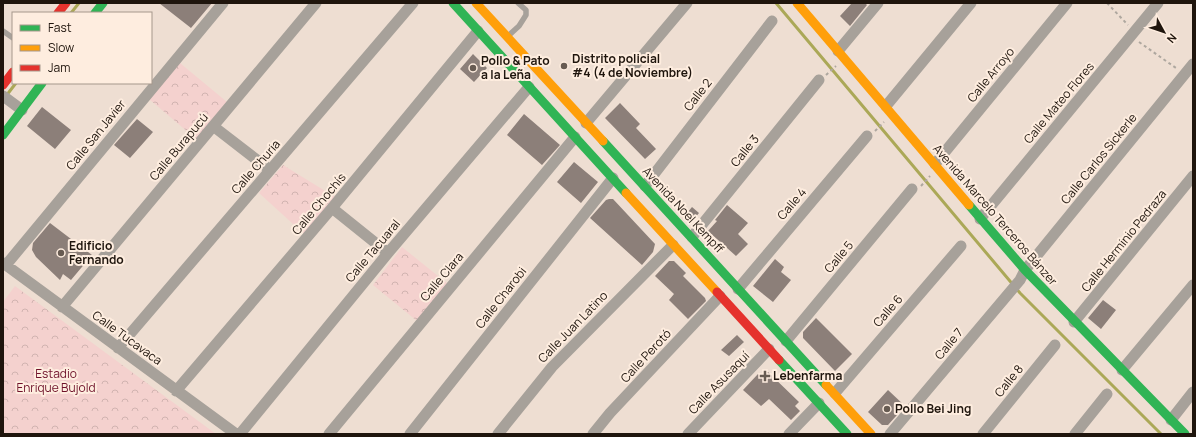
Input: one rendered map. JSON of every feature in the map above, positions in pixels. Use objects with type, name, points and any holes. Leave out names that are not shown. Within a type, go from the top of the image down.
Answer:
[{"type":"main road","points":[[59,12],[66,3]]},
{"type":"main road","points":[[96,12],[103,3]]},
{"type":"main road","points":[[453,3],[847,434]]},
{"type":"main road","name":"Avenida Noel Kempff","points":[[476,3],[871,434]]},
{"type":"main road","name":"Avenida Marcelo Terceros Bánzer","points":[[797,3],[1025,270],[1074,322],[1185,434]]},
{"type":"main road","points":[[3,85],[12,73]]},
{"type":"main road","points":[[3,135],[18,107],[41,84]]},
{"type":"main road","points":[[532,90],[569,118],[586,124],[588,137],[610,176]]},
{"type":"main road","points":[[694,240],[720,280],[722,289],[720,296]]},
{"type":"main road","points":[[720,296],[741,303],[768,329],[782,336]]},
{"type":"main road","points":[[830,414],[860,434]]},
{"type":"street","name":"Calle San Javier","points":[[153,81],[223,3]]},
{"type":"street","name":"Calle Burapucú","points":[[62,307],[316,3]]},
{"type":"street","name":"Calle Churia","points":[[118,348],[413,3]]},
{"type":"street","points":[[586,124],[687,3]]},
{"type":"street","points":[[838,51],[878,3]]},
{"type":"street","points":[[886,106],[971,3]]},
{"type":"street","name":"Calle Arroyo","points":[[935,164],[1067,3]]},
{"type":"street","name":"Calle Mateo Flores","points":[[980,219],[1158,3]]},
{"type":"street","name":"Calle 2","points":[[645,186],[772,21]]},
{"type":"street","name":"Calle Chochís","points":[[176,391],[332,208],[478,31]]},
{"type":"street","name":"Calle Carlos Sickerle","points":[[1025,270],[1190,68]]},
{"type":"street","name":"Calle 3","points":[[694,240],[822,78]]},
{"type":"street","name":"Calle San Javier","points":[[4,264],[151,84]]},
{"type":"street","name":"Calle Tacuaral","points":[[240,434],[388,253],[532,90]]},
{"type":"street","points":[[3,96],[18,107]]},
{"type":"street","points":[[213,126],[270,170]]},
{"type":"street","name":"Calle 4","points":[[738,288],[871,133]]},
{"type":"street","name":"Calle Clara","points":[[329,434],[575,137]]},
{"type":"street","name":"Calle Charobi","points":[[410,434],[610,176]]},
{"type":"street","name":"Calle Herminio Pedraza","points":[[1074,322],[1193,176]]},
{"type":"street","name":"Calle 5","points":[[782,336],[916,188]]},
{"type":"street","points":[[332,208],[388,253]]},
{"type":"street","name":"Calle Juan Latino","points":[[498,434],[552,367],[673,245]]},
{"type":"street","name":"Calle 6","points":[[835,393],[961,246]]},
{"type":"street","name":"Calle Tucavaca","points":[[4,264],[236,434]]},
{"type":"street","name":"Calle 7","points":[[890,434],[1020,280],[1025,270]]},
{"type":"street","points":[[1122,370],[1193,285]]},
{"type":"street","name":"Calle Perotó","points":[[592,434],[720,296]]},
{"type":"street","name":"Calle 8","points":[[983,434],[1056,345]]},
{"type":"street","name":"Calle Asusaquí","points":[[688,434],[769,349]]},
{"type":"street","points":[[1171,420],[1193,392]]},
{"type":"street","points":[[1075,434],[1107,394]]},
{"type":"street","points":[[788,434],[819,403]]},
{"type":"lane","points":[[507,37],[526,15],[526,10],[518,3]]},
{"type":"lane","points":[[3,31],[12,37]]},
{"type":"path","points":[[1107,3],[1133,33],[1179,70],[1190,68]]},
{"type":"path","points":[[822,78],[840,63]]},
{"type":"path","points":[[871,133],[885,120]]},
{"type":"path","points":[[916,188],[932,175]]},
{"type":"green space","points":[[180,63],[227,102],[196,139],[149,99]]},
{"type":"green space","points":[[283,165],[335,197],[304,234],[259,193]]},
{"type":"green space","points":[[402,247],[448,284],[417,321],[373,285]]},
{"type":"green space","name":"Estadio Enrique Bujold","points":[[15,286],[216,434],[3,434],[3,302]]},
{"type":"building","points":[[159,3],[212,3],[191,28]]},
{"type":"building","points":[[852,3],[865,3],[867,5],[850,26],[840,16]]},
{"type":"building","name":"Pollo & Pato a la Leña","points":[[473,54],[487,68],[474,82],[460,69]]},
{"type":"building","points":[[620,103],[640,124],[636,128],[656,149],[645,159],[605,118]]},
{"type":"building","points":[[42,107],[71,130],[55,149],[27,126]]},
{"type":"building","points":[[524,114],[560,145],[542,165],[507,135]]},
{"type":"building","points":[[137,119],[153,132],[130,158],[114,145]]},
{"type":"building","points":[[574,162],[598,182],[581,203],[557,182]]},
{"type":"building","points":[[613,199],[655,244],[653,252],[642,265],[590,218],[606,200]]},
{"type":"building","points":[[727,205],[748,223],[738,234],[748,244],[736,256],[708,231],[717,221],[715,220]]},
{"type":"building","points":[[692,207],[699,213],[694,219],[687,213]]},
{"type":"building","name":"Edificio Fernando","points":[[50,223],[92,255],[71,280],[63,274],[60,280],[36,257],[32,250],[33,243]]},
{"type":"building","points":[[775,259],[784,267],[781,272],[791,280],[773,302],[753,286]]},
{"type":"building","points":[[669,261],[674,261],[686,273],[683,276],[705,298],[706,301],[688,319],[669,300],[674,294],[655,276]]},
{"type":"building","points":[[1103,300],[1116,310],[1101,329],[1088,318]]},
{"type":"building","points":[[816,318],[852,354],[835,371],[803,338],[803,332]]},
{"type":"building","points":[[737,335],[744,342],[729,356],[721,350]]},
{"type":"building","points":[[765,372],[768,372],[799,402],[795,406],[800,411],[791,420],[769,399],[761,406],[743,390],[758,374],[761,376]]},
{"type":"building","name":"Pollo Bei Jing","points":[[888,390],[905,406],[888,425],[882,425],[868,412]]},
{"type":"waterway","points":[[72,12],[79,3]]},
{"type":"waterway","points":[[776,3],[1020,293],[1161,434]]},
{"type":"waterway","points":[[6,96],[15,84]]},
{"type":"traffic: fast","points":[[96,12],[103,3]]},
{"type":"traffic: fast","points":[[453,3],[626,193]]},
{"type":"traffic: fast","points":[[3,135],[41,84]]},
{"type":"traffic: fast","points":[[603,141],[826,385]]},
{"type":"traffic: fast","points":[[969,205],[1025,270],[1185,434]]},
{"type":"traffic: fast","points":[[779,360],[847,434]]},
{"type":"traffic: slow","points":[[476,3],[603,141]]},
{"type":"traffic: slow","points":[[797,3],[969,205]]},
{"type":"traffic: slow","points":[[626,193],[717,292]]},
{"type":"traffic: slow","points":[[826,385],[871,434]]},
{"type":"traffic: jam","points":[[59,12],[66,3]]},
{"type":"traffic: jam","points":[[3,85],[12,73]]},
{"type":"traffic: jam","points":[[717,292],[779,360]]},
{"type":"place","name":"Distrito policial #4 (4 de Noviembre)","points":[[564,66]]},
{"type":"place","name":"Pollo & Pato a la Leña","points":[[473,68]]},
{"type":"place","name":"Edificio Fernando","points":[[61,253]]},
{"type":"place","name":"Lebenfarma","points":[[765,376]]},
{"type":"place","name":"Pollo Bei Jing","points":[[887,409]]}]
